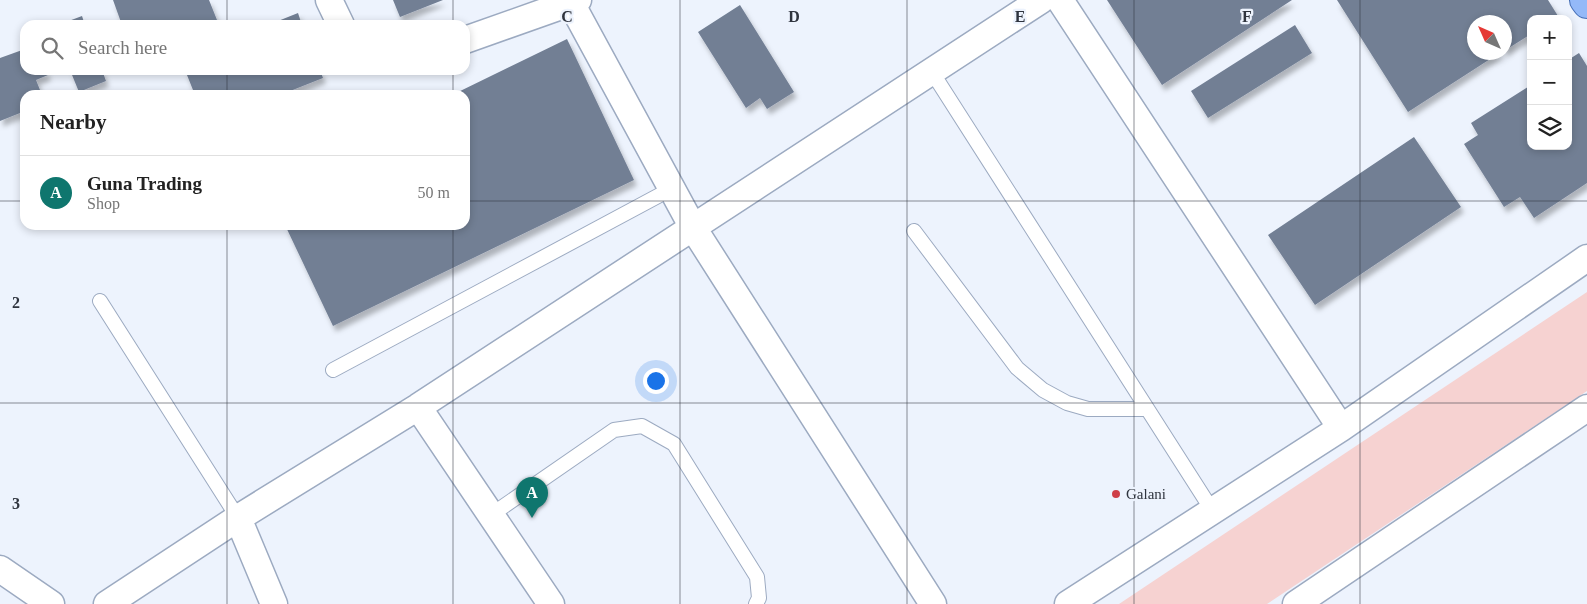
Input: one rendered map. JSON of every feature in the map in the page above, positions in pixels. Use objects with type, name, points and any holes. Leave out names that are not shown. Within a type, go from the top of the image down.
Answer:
[{"type":"main road","points":[[1584,0],[1587,4]]},
{"type":"street","points":[[329,0],[339,20]]},
{"type":"street","points":[[107,604],[238,518],[418,407],[692,226],[1041,0]]},
{"type":"street","points":[[1060,0],[1341,428]]},
{"type":"street","points":[[470,38],[574,1],[692,226],[933,604]]},
{"type":"street","points":[[1068,604],[1341,428],[1587,258]]},
{"type":"street","points":[[418,407],[551,604]]},
{"type":"street","points":[[1296,604],[1587,408]]},
{"type":"street","points":[[238,518],[274,604]]},
{"type":"street","points":[[0,569],[51,604]]},
{"type":"lane","points":[[932,72],[1212,510]]},
{"type":"lane","points":[[333,370],[671,189]]},
{"type":"lane","points":[[914,231],[1017,368],[1043,390],[1067,403],[1088,409],[1147,409]]},
{"type":"lane","points":[[100,301],[238,518]]},
{"type":"lane","points":[[491,515],[614,430],[642,426],[674,444],[757,577],[759,598],[756,604]]},
{"type":"shaded area","points":[[1587,292],[1587,391],[1267,604],[1119,604]]},
{"type":"building","points":[[113,0],[209,0],[217,20],[120,20]]},
{"type":"building","points":[[393,0],[443,0],[400,17]]},
{"type":"building","points":[[1107,0],[1292,0],[1162,85]]},
{"type":"building","points":[[1337,0],[1548,0],[1557,15],[1527,15],[1527,37],[1512,46],[1512,15],[1467,15],[1467,60],[1489,60],[1408,112]]},
{"type":"building","points":[[740,5],[794,92],[767,109],[760,98],[746,108],[698,32]]},
{"type":"building","points":[[298,13],[300,20],[280,20]]},
{"type":"building","points":[[82,16],[83,20],[71,20]]},
{"type":"building","points":[[1295,25],[1312,53],[1208,118],[1191,91]]},
{"type":"building","points":[[567,39],[634,180],[333,326],[287,230],[470,230],[470,90],[462,90]]},
{"type":"building","points":[[20,51],[20,75],[48,75],[36,80],[40,90],[20,90],[20,113],[0,121],[0,58]]},
{"type":"building","points":[[1579,53],[1587,66],[1587,183],[1534,218],[1520,197],[1504,207],[1464,144],[1478,135],[1471,123],[1527,88],[1527,150],[1572,150],[1572,57]]},
{"type":"building","points":[[72,75],[104,75],[106,81],[84,90],[78,90]]},
{"type":"building","points":[[187,75],[322,75],[323,78],[293,90],[193,90]]},
{"type":"building","points":[[1414,137],[1461,207],[1315,305],[1268,235]]},
{"type":"place","name":"Galani","points":[[1116,494]]},
{"type":"place","name":"Guna Trading","points":[[532,518]]}]
